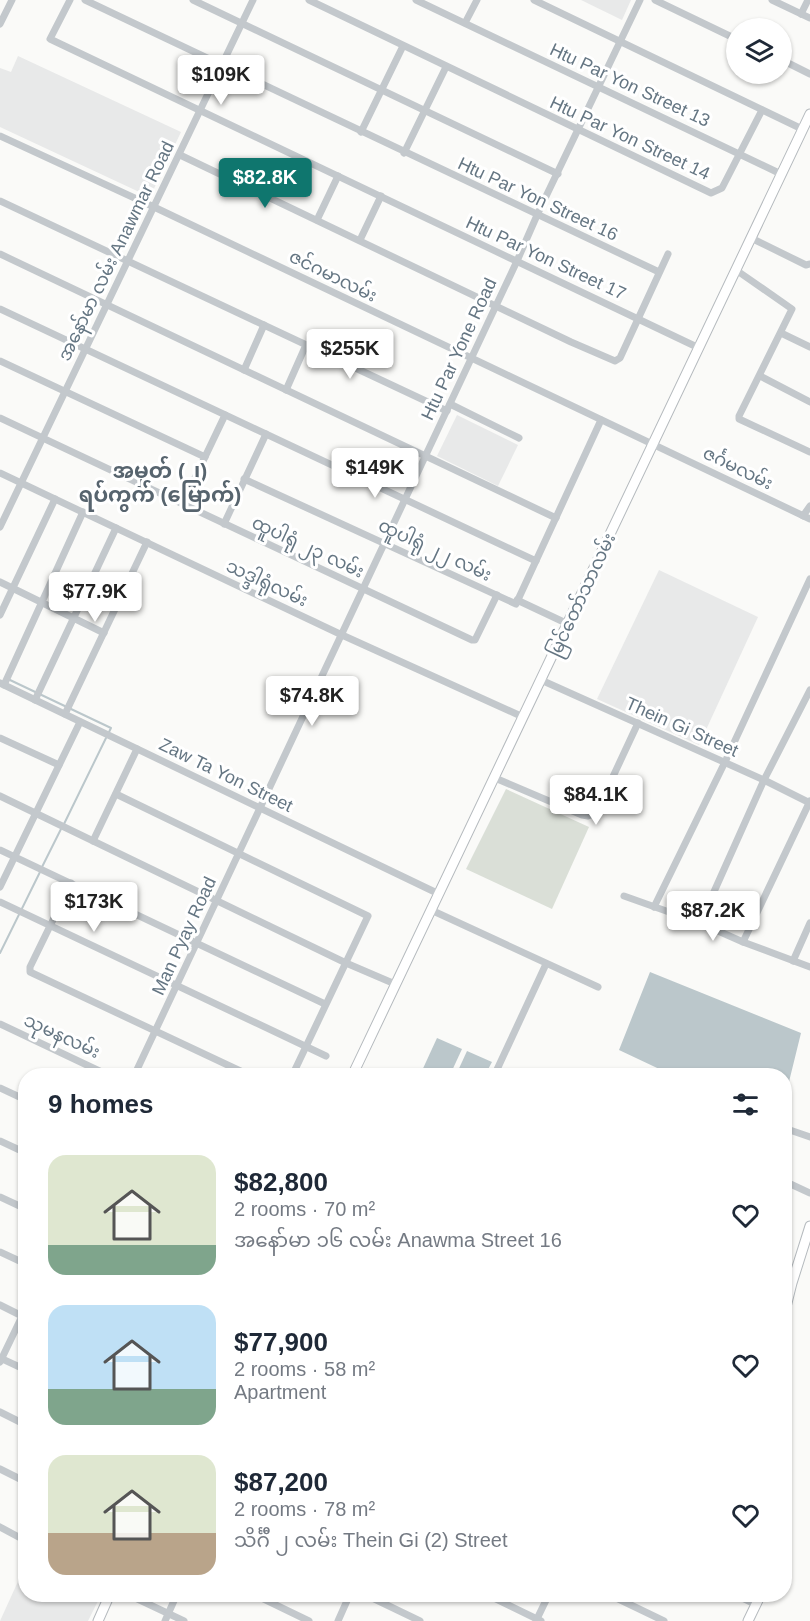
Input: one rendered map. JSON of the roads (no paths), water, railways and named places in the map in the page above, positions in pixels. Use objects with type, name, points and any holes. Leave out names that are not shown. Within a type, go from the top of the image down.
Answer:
[{"type":"main road","name":"မြင်တော်သာလမ်း","points":[[356,1068],[810,114]]},
{"type":"main road","points":[[792,1283],[810,1226]]},
{"type":"main road","points":[[98,1621],[106,1602]]},
{"type":"main road","points":[[748,1621],[758,1602]]},
{"type":"street","points":[[0,24],[12,0]]},
{"type":"street","name":"Htu Par Yon Street 17","points":[[70,0],[50,39],[699,348]]},
{"type":"street","name":"Htu Par Yon Street 16","points":[[85,0],[404,153],[538,213],[658,272]]},
{"type":"street","points":[[193,0],[558,174]]},
{"type":"street","name":"အနော်မာ လမ်း Anawmar Road","points":[[0,527],[253,0]]},
{"type":"street","name":"Htu Par Yon Street 14","points":[[309,0],[711,193],[722,188],[762,110]]},
{"type":"street","points":[[465,23],[477,0]]},
{"type":"street","points":[[534,0],[802,129]]},
{"type":"street","name":"Htu Par Yone Road","points":[[260,808],[640,0]]},
{"type":"street","points":[[655,0],[726,34]]},
{"type":"street","points":[[772,0],[810,18]]},
{"type":"street","points":[[801,14],[808,0]]},
{"type":"street","name":"Htu Par Yon Street 13","points":[[420,1],[781,174]]},
{"type":"street","points":[[361,132],[403,46]]},
{"type":"street","points":[[792,65],[810,74]]},
{"type":"street","points":[[404,153],[446,67]]},
{"type":"street","name":"ဇင်ဂမာလမ်း","points":[[0,136],[653,444]]},
{"type":"street","points":[[180,154],[615,361],[620,358],[668,254]]},
{"type":"street","points":[[317,220],[338,176]]},
{"type":"street","points":[[360,240],[381,196]]},
{"type":"street","points":[[0,201],[264,326],[519,438]]},
{"type":"street","points":[[751,238],[806,265],[810,264]]},
{"type":"street","points":[[0,254],[556,518]]},
{"type":"street","points":[[736,270],[791,307],[781,333],[739,419],[810,453]]},
{"type":"street","points":[[0,309],[536,561]]},
{"type":"street","points":[[244,370],[264,326]]},
{"type":"street","points":[[781,333],[810,347]]},
{"type":"street","points":[[286,390],[306,345]]},
{"type":"street","points":[[0,361],[205,457]]},
{"type":"street","points":[[760,376],[810,402]]},
{"type":"street","points":[[183,503],[225,415]]},
{"type":"street","name":"ထူပါရုံ ၂၃ လမ်း","points":[[0,418],[474,640],[497,595]]},
{"type":"street","points":[[517,602],[601,420]]},
{"type":"street","points":[[224,524],[266,434]]},
{"type":"street","name":"ဇင်္ဂမလမ်း","points":[[653,444],[806,518]]},
{"type":"street","name":"သဒ္ဒါရုံလမ်း","points":[[0,473],[523,717]]},
{"type":"street","name":"ထူပါရုံ ၂၂ လမ်း","points":[[244,480],[497,595],[568,624]]},
{"type":"street","points":[[0,615],[55,499]]},
{"type":"street","points":[[806,518],[810,506]]},
{"type":"street","points":[[2,684],[83,512]]},
{"type":"street","points":[[35,700],[116,528]]},
{"type":"street","points":[[65,714],[147,542]]},
{"type":"street","points":[[654,907],[725,762],[810,579]]},
{"type":"street","points":[[0,582],[104,633]]},
{"type":"street","name":"Thein Gi Street","points":[[541,680],[810,802]]},
{"type":"street","name":"Zaw Ta Yon Street","points":[[2,684],[439,894]]},
{"type":"street","points":[[700,922],[765,780],[810,690]]},
{"type":"street","points":[[0,888],[80,722]]},
{"type":"street","points":[[495,778],[582,815],[588,816],[596,813],[638,723]]},
{"type":"street","points":[[0,738],[59,765]]},
{"type":"street","points":[[93,841],[137,749]]},
{"type":"street","points":[[116,794],[368,916],[295,1068]]},
{"type":"street","points":[[0,796],[346,963],[396,984]]},
{"type":"street","points":[[743,942],[810,802]]},
{"type":"street","name":"Man Pyay Road","points":[[138,1068],[260,808]]},
{"type":"street","points":[[0,850],[325,1004]]},
{"type":"street","points":[[71,883],[30,967],[30,972],[234,1068]]},
{"type":"street","points":[[624,896],[700,922],[743,942],[810,968]]},
{"type":"street","points":[[0,902],[326,1056]]},
{"type":"street","points":[[431,910],[598,987]]},
{"type":"street","points":[[793,961],[810,923]]},
{"type":"street","points":[[498,1068],[546,964]]},
{"type":"street","name":"သုမနလမ်း","points":[[0,1024],[93,1068]]},
{"type":"street","points":[[0,1088],[18,1096]]},
{"type":"street","points":[[792,1131],[810,1137]]},
{"type":"street","points":[[0,1141],[18,1149]]},
{"type":"street","points":[[792,1185],[810,1193]]},
{"type":"street","points":[[0,1197],[18,1205]]},
{"type":"street","points":[[0,1252],[18,1260]]},
{"type":"street","points":[[0,1305],[18,1314]]},
{"type":"street","points":[[18,1328],[1,1360],[18,1367]]},
{"type":"street","points":[[0,1412],[18,1421]]},
{"type":"street","points":[[0,1469],[18,1478]]},
{"type":"street","points":[[0,1527],[18,1537]]},
{"type":"street","points":[[141,1602],[167,1617],[184,1621]]},
{"type":"street","points":[[167,1617],[174,1602]]},
{"type":"street","points":[[270,1602],[309,1621]]},
{"type":"street","points":[[338,1621],[346,1602]]},
{"type":"street","points":[[381,1602],[420,1621]]},
{"type":"street","points":[[502,1602],[538,1620],[546,1602]]},
{"type":"street","points":[[625,1602],[664,1621]]},
{"type":"street","points":[[751,1602],[757,1605]]},
{"type":"waterway","points":[[10,680],[111,728],[109,732]]},
{"type":"waterway","points":[[64,824],[106,738]]},
{"type":"waterway","points":[[42,867],[61,829]]},
{"type":"waterway","points":[[0,953],[40,872]]},
{"type":"district","name":"အမှတ် (၂) ရပ်ကွက် (မြောက်)","points":[[160,483]]}]
